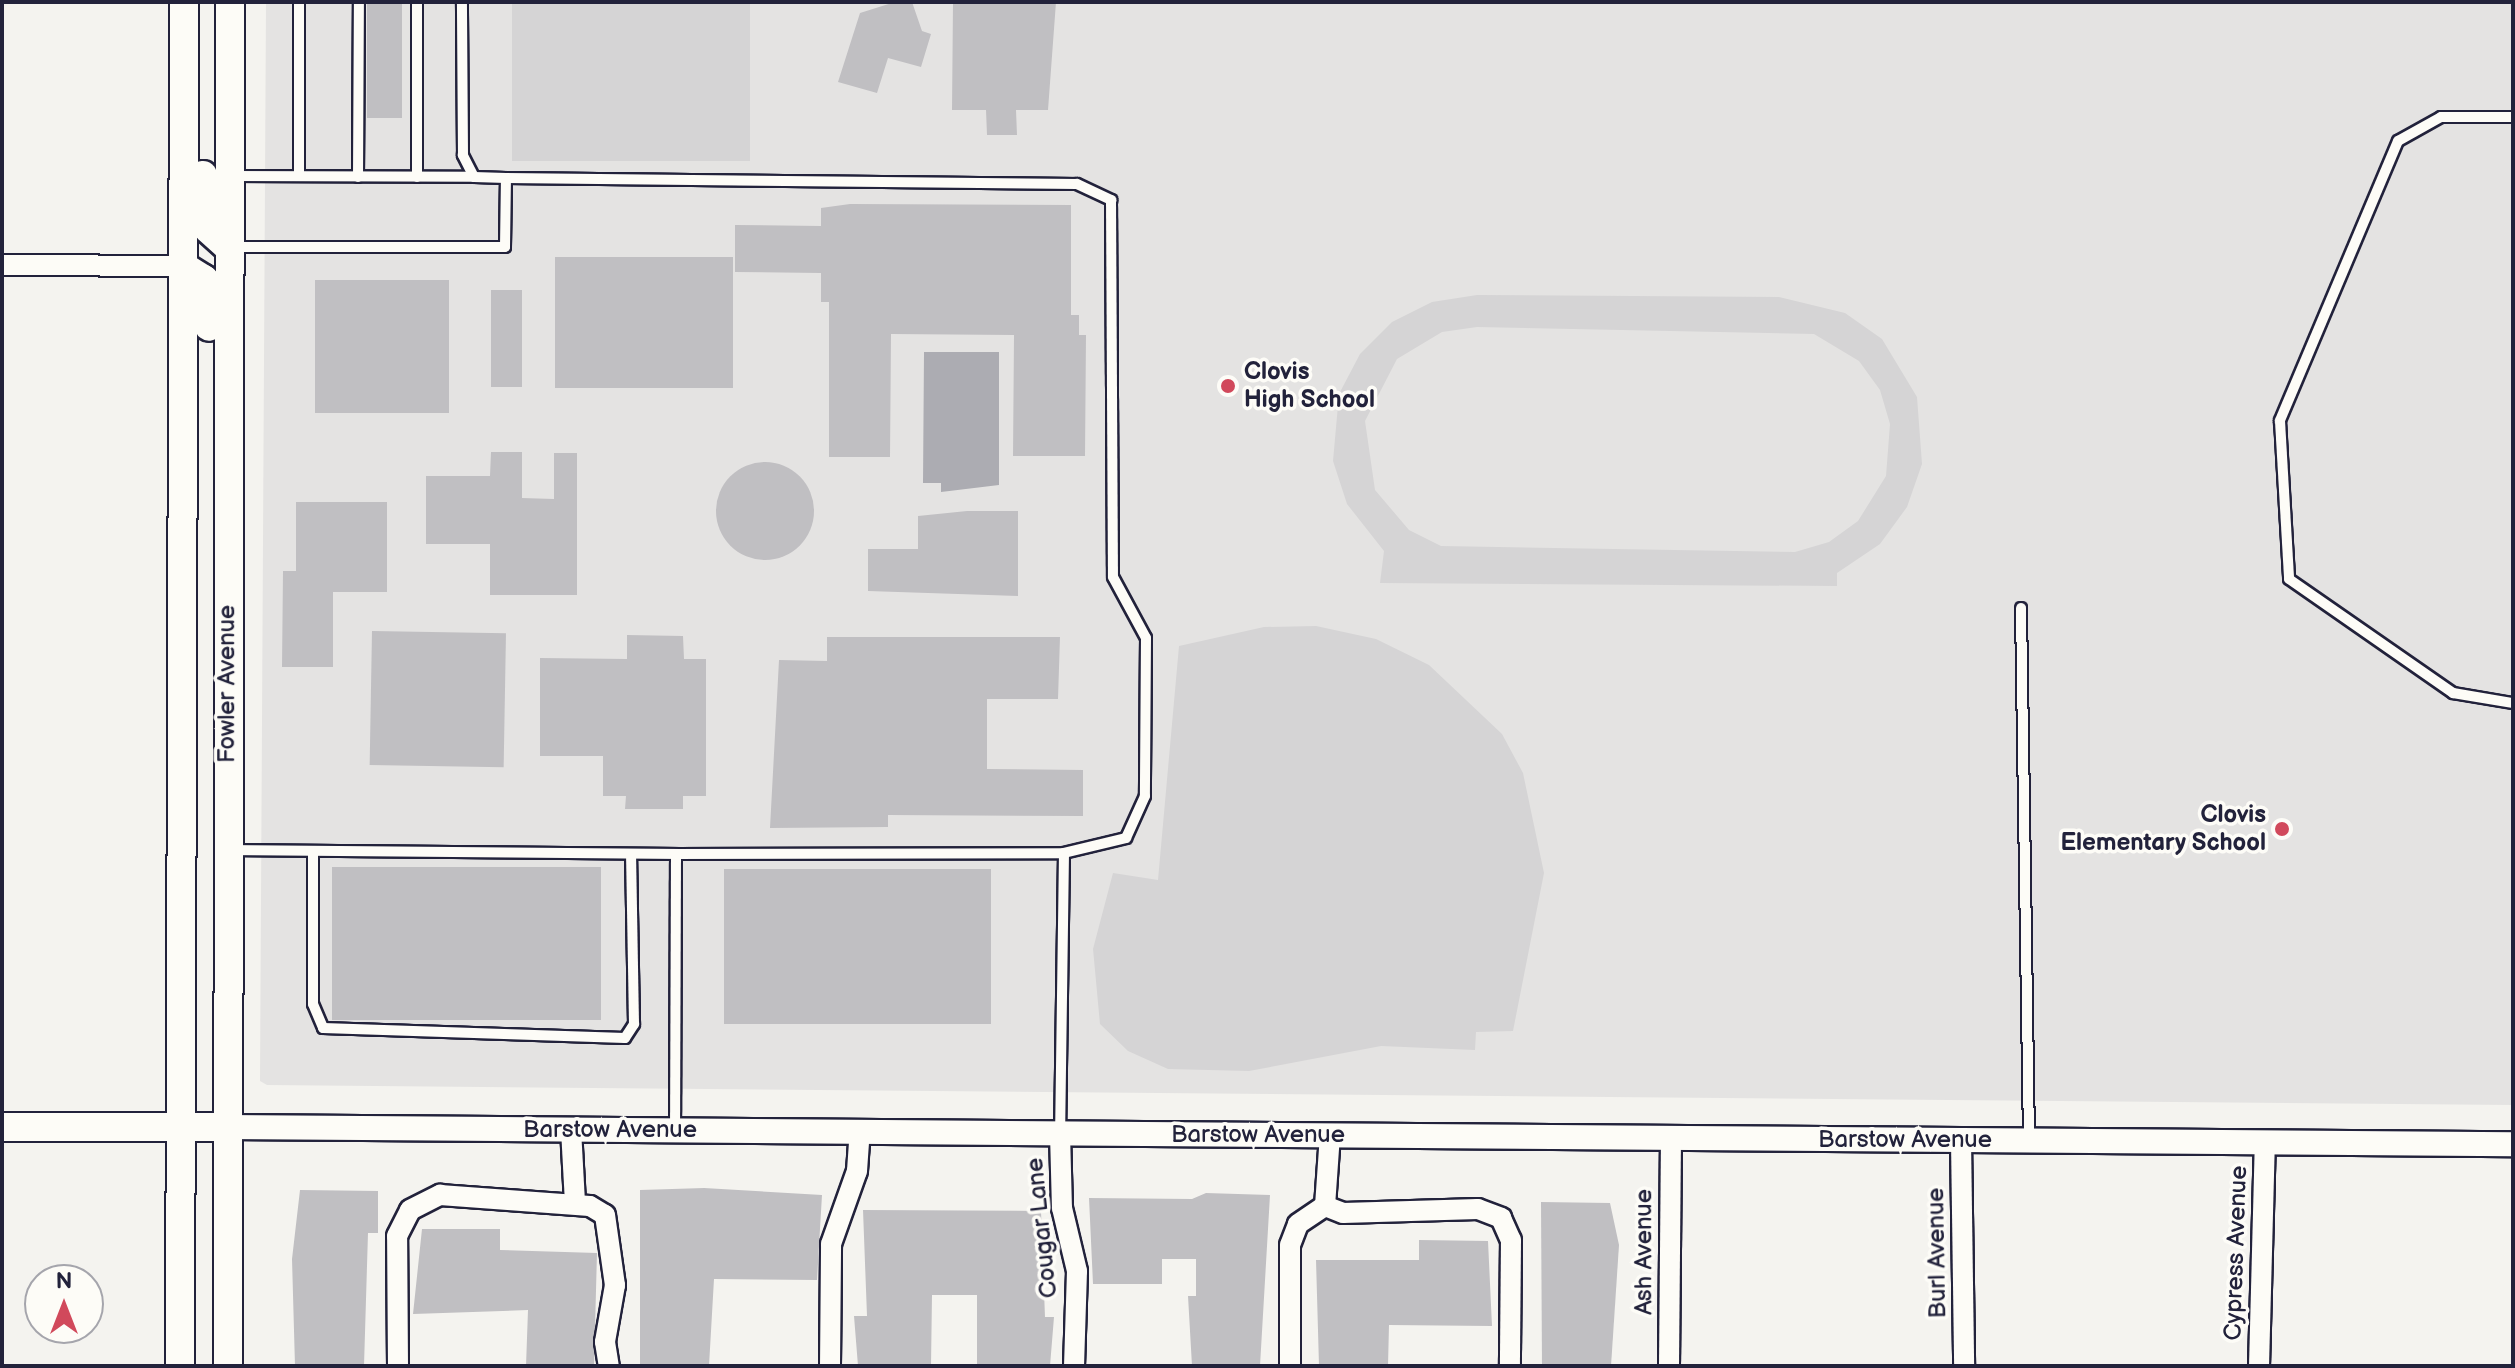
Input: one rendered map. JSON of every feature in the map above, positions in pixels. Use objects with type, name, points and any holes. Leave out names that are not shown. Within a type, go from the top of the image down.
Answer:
[{"type":"main road","name":"Fowler Avenue","points":[[180,1366],[178,1127],[184,2]]},
{"type":"main road","points":[[203,2],[203,210],[208,229],[228,247]]},
{"type":"main road","name":"Fowler Avenue","points":[[228,1366],[225,1127],[230,2]]},
{"type":"main road","points":[[183,266],[209,291],[209,455],[227,583]]},
{"type":"main road","name":"Barstow Avenue","points":[[2,1127],[225,1127]]},
{"type":"street","points":[[2,265],[183,266]]},
{"type":"street","name":"Barstow Avenue","points":[[225,1127],[2513,1144]]},
{"type":"street","points":[[571,1129],[575,1204]]},
{"type":"street","points":[[830,1366],[831,1244],[857,1171],[860,1132]]},
{"type":"street","name":"Cougar Lane","points":[[1060,1133],[1062,1208],[1077,1271],[1074,1366]]},
{"type":"street","points":[[1325,1206],[1330,1135]]},
{"type":"street","name":"Ash Avenue","points":[[1669,1366],[1671,1138]]},
{"type":"street","name":"Burl Avenue","points":[[1961,1140],[1964,1366]]},
{"type":"street","name":"Cypress Avenue","points":[[2259,1366],[2265,1142]]},
{"type":"street","points":[[398,1366],[397,1236],[410,1210],[440,1195],[575,1204],[605,1215],[613,1230],[609,1366]]},
{"type":"street","points":[[1290,1366],[1290,1245],[1298,1224],[1325,1206]]},
{"type":"street","points":[[1325,1206],[1343,1213],[1478,1209],[1501,1218],[1511,1240],[1510,1366]]},
{"type":"lane","points":[[299,2],[299,176]]},
{"type":"lane","points":[[358,177],[359,2]]},
{"type":"lane","points":[[417,2],[417,177]]},
{"type":"lane","points":[[462,2],[463,155],[474,177]]},
{"type":"lane","points":[[2513,117],[2441,117],[2398,141],[2280,421],[2289,579],[2453,693],[2513,703]]},
{"type":"lane","points":[[227,850],[631,854],[1064,853],[1126,838],[1145,796],[1146,638],[1113,577],[1111,200],[1077,184],[230,176]]},
{"type":"lane","points":[[228,247],[505,247],[506,178]]},
{"type":"lane","points":[[2021,608],[2029,1140]]},
{"type":"lane","points":[[313,851],[313,1004],[323,1028],[625,1038],[634,1024],[631,854]]},
{"type":"lane","points":[[1060,1133],[1064,853]]},
{"type":"lane","points":[[675,1130],[676,854]]},
{"type":"shaded area","name":"Clovis High School","points":[[266,2],[2513,2],[2513,1105],[267,1085],[260,1081]]},
{"type":"shaded area","points":[[512,2],[750,2],[750,161],[512,161]]},
{"type":"shaded area","points":[[1477,295],[1779,297],[1845,313],[1882,339],[1917,397],[1922,464],[1907,507],[1880,544],[1837,573],[1837,586],[1380,583],[1384,551],[1347,504],[1333,461],[1339,394],[1360,354],[1392,322],[1432,302]],"holes":[[[1477,327],[1814,334],[1859,361],[1880,390],[1890,424],[1886,476],[1858,521],[1829,542],[1795,552],[1441,546],[1409,530],[1375,490],[1365,421],[1397,359],[1442,332]]]},
{"type":"shaded area","points":[[924,352],[999,352],[999,485],[941,492],[941,483],[923,483]]},
{"type":"shaded area","points":[[1316,626],[1376,639],[1429,665],[1502,734],[1523,773],[1544,873],[1513,1031],[1476,1032],[1475,1050],[1381,1046],[1249,1071],[1168,1069],[1128,1051],[1100,1024],[1093,949],[1113,873],[1158,880],[1179,646],[1264,627]]},
{"type":"building","points":[[367,2],[402,2],[402,118],[367,118]]},
{"type":"building","points":[[895,2],[912,2],[922,31],[931,34],[921,67],[888,58],[877,93],[838,82],[860,13]]},
{"type":"building","points":[[953,2],[1056,2],[1048,110],[1016,110],[1017,135],[987,135],[986,110],[952,110]]},
{"type":"building","points":[[850,204],[1071,205],[1071,315],[1079,315],[1079,335],[1086,335],[1085,456],[1013,456],[1014,335],[891,334],[890,457],[829,457],[829,302],[821,302],[821,273],[735,272],[735,225],[821,226],[821,208]]},
{"type":"building","points":[[555,257],[733,257],[733,388],[555,388]]},
{"type":"building","points":[[315,280],[449,280],[449,413],[315,413]]},
{"type":"building","points":[[491,290],[522,290],[522,387],[491,387]]},
{"type":"building","points":[[491,452],[522,452],[522,498],[554,499],[554,453],[577,453],[577,595],[490,595],[490,544],[426,544],[426,476],[490,476]]},
{"type":"building","points":[[765,462],[784,466],[800,476],[810,492],[814,511],[810,530],[800,546],[784,556],[765,560],[746,556],[730,546],[720,530],[716,511],[720,492],[730,476],[746,466]]},
{"type":"building","points":[[296,502],[387,502],[387,592],[333,592],[333,667],[282,667],[283,571],[296,571]]},
{"type":"building","points":[[967,511],[1018,511],[1018,596],[868,591],[868,549],[918,549],[918,516]]},
{"type":"building","points":[[372,631],[506,633],[504,767],[370,765]]},
{"type":"building","points":[[627,635],[683,636],[684,659],[706,659],[706,796],[683,796],[683,809],[625,809],[626,796],[603,796],[603,756],[540,756],[540,658],[627,659]]},
{"type":"building","points":[[827,637],[1060,637],[1058,699],[987,699],[987,769],[1083,770],[1083,816],[888,815],[888,827],[770,828],[779,660],[827,661]]},
{"type":"building","points":[[332,867],[601,867],[601,1020],[332,1020]]},
{"type":"building","points":[[724,869],[991,869],[991,1024],[724,1024]]},
{"type":"building","points":[[704,1188],[822,1195],[817,1280],[714,1279],[709,1366],[640,1366],[640,1190]]},
{"type":"building","points":[[300,1190],[378,1191],[378,1233],[368,1233],[364,1366],[295,1366],[292,1259]]},
{"type":"building","points":[[1206,1193],[1270,1195],[1260,1366],[1192,1366],[1188,1296],[1196,1296],[1196,1259],[1162,1259],[1162,1284],[1093,1284],[1089,1198],[1192,1199]]},
{"type":"building","points":[[1541,1202],[1610,1203],[1619,1245],[1611,1366],[1542,1366]]},
{"type":"building","points":[[863,1210],[1041,1211],[1045,1317],[1054,1317],[1050,1366],[977,1366],[977,1295],[932,1295],[931,1366],[858,1366],[854,1316],[867,1316]]},
{"type":"building","points":[[422,1229],[500,1229],[500,1250],[597,1253],[594,1366],[526,1366],[528,1310],[413,1314]]},
{"type":"building","points":[[1419,1240],[1488,1241],[1492,1326],[1389,1325],[1388,1366],[1319,1366],[1316,1260],[1419,1260]]},
{"type":"place","name":"Clovis High School","points":[[1228,386]]},
{"type":"place","name":"Clovis Elementary School","points":[[2282,829]]}]
